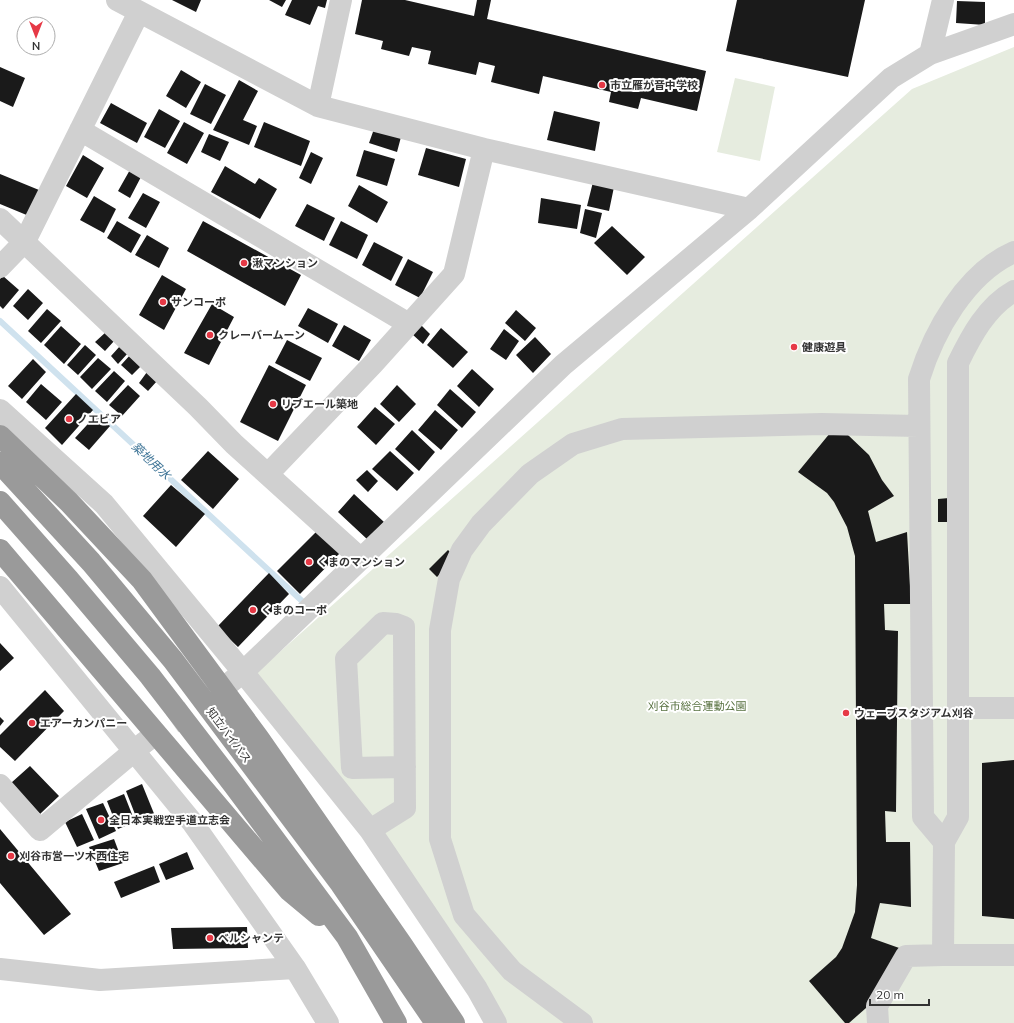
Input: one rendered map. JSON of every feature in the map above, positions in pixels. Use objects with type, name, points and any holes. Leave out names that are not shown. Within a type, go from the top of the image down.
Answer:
[{"type":"highway","points":[[0,436],[69,502],[142,580],[258,739],[402,945],[454,1023]]},
{"type":"highway","name":"知立バイパス","points":[[2,465],[91,562],[173,660],[341,884],[436,1023]]},
{"type":"highway","points":[[0,502],[69,580],[150,676],[234,785],[347,937],[396,1023]]},
{"type":"highway","points":[[0,550],[289,890],[347,937]]},
{"type":"street","points":[[117,0],[318,106],[484,149],[749,209]]},
{"type":"street","points":[[318,106],[341,0]]},
{"type":"street","points":[[930,54],[943,0]]},
{"type":"street","points":[[0,268],[24,241],[139,12]]},
{"type":"street","points":[[226,686],[243,672],[563,365],[749,209],[891,78],[930,54],[1014,24]]},
{"type":"street","points":[[80,130],[409,324]]},
{"type":"street","points":[[268,474],[454,274],[484,149]]},
{"type":"street","points":[[0,219],[234,444],[361,559]]},
{"type":"street","points":[[944,842],[923,817],[918,426],[919,378],[925,360],[943,320],[974,281],[1014,252]]},
{"type":"street","points":[[943,955],[944,842],[958,817],[958,363],[966,346],[990,311],[1014,291]]},
{"type":"street","points":[[0,410],[104,504],[243,672],[370,830],[477,989],[496,1023]]},
{"type":"street","points":[[582,1023],[512,971],[464,915],[440,839],[440,630],[449,580],[462,550],[481,524],[530,474],[572,444],[622,429],[822,424],[918,426]]},
{"type":"street","points":[[0,587],[140,746],[295,968],[328,1023]]},
{"type":"street","points":[[370,830],[405,808],[405,767],[404,627],[396,624],[382,623],[346,659],[352,768],[405,767]]},
{"type":"street","points":[[958,708],[1014,708]]},
{"type":"street","points":[[0,785],[40,830],[140,746]]},
{"type":"street","points":[[878,1023],[877,1006],[906,956],[1014,955]]},
{"type":"street","points":[[0,969],[100,980],[295,968]]},
{"type":"green space","name":"刈谷市総合運動公園","points":[[1014,47],[1014,1023],[506,1023],[255,674],[912,89]]},
{"type":"green space","points":[[735,78],[775,87],[760,161],[717,152]]},
{"type":"building","points":[[172,0],[201,0],[196,12]]},
{"type":"building","points":[[269,0],[286,0],[282,7]]},
{"type":"building","points":[[292,0],[327,0],[325,8],[318,6],[310,25],[285,15]]},
{"type":"building","points":[[362,0],[405,0],[474,16],[477,0],[491,0],[487,19],[706,71],[697,111],[641,98],[638,109],[609,102],[611,92],[543,76],[539,94],[491,82],[495,66],[479,62],[476,75],[428,64],[431,51],[412,47],[409,56],[381,49],[383,41],[355,34]]},
{"type":"building","points":[[737,0],[865,0],[848,77],[726,51]]},
{"type":"building","points":[[957,1],[985,2],[985,25],[956,23]]},
{"type":"building","points":[[0,67],[25,78],[13,107],[0,101]]},
{"type":"building","points":[[181,70],[201,82],[186,108],[166,96]]},
{"type":"building","points":[[239,80],[258,91],[243,120],[257,126],[249,145],[213,130]]},
{"type":"building","points":[[205,84],[226,95],[211,124],[190,114]]},
{"type":"building","points":[[111,103],[147,123],[137,143],[100,123]]},
{"type":"building","points":[[159,109],[180,121],[165,148],[144,137]]},
{"type":"building","points":[[554,111],[600,122],[595,151],[547,140]]},
{"type":"building","points":[[184,122],[204,133],[187,164],[167,153]]},
{"type":"building","points":[[264,122],[310,141],[301,166],[254,147]]},
{"type":"building","points":[[374,129],[401,137],[397,152],[369,143]]},
{"type":"building","points":[[209,134],[229,142],[220,161],[201,152]]},
{"type":"building","points":[[426,148],[466,159],[459,187],[418,175]]},
{"type":"building","points":[[364,150],[395,159],[387,186],[356,176]]},
{"type":"building","points":[[311,152],[323,158],[311,184],[299,178]]},
{"type":"building","points":[[83,155],[104,168],[87,198],[66,186]]},
{"type":"building","points":[[225,166],[255,184],[259,178],[277,189],[260,219],[211,192]]},
{"type":"building","points":[[131,168],[142,175],[130,198],[118,191]]},
{"type":"building","points":[[0,174],[39,190],[29,216],[0,204]]},
{"type":"building","points":[[593,182],[614,187],[609,211],[587,206]]},
{"type":"building","points":[[359,185],[388,202],[377,223],[348,206]]},
{"type":"building","points":[[143,193],[160,202],[146,228],[128,218]]},
{"type":"building","points":[[94,196],[116,209],[104,233],[80,220]]},
{"type":"building","points":[[541,198],[581,205],[577,229],[538,223]]},
{"type":"building","points":[[307,204],[335,218],[324,241],[295,226]]},
{"type":"building","points":[[585,209],[602,213],[596,238],[580,233]]},
{"type":"building","points":[[117,221],[141,235],[131,253],[107,238]]},
{"type":"building","name":"湫マンション","points":[[203,221],[301,275],[285,306],[187,251]]},
{"type":"building","points":[[341,221],[368,235],[357,259],[329,245]]},
{"type":"building","points":[[612,226],[645,257],[627,275],[594,243]]},
{"type":"building","points":[[147,235],[169,248],[159,268],[135,255]]},
{"type":"building","points":[[374,242],[403,257],[391,281],[362,265]]},
{"type":"building","points":[[408,259],[433,272],[420,298],[395,285]]},
{"type":"building","name":"サンコーポ","points":[[162,275],[186,289],[164,330],[139,315]]},
{"type":"building","points":[[3,276],[19,290],[3,309],[0,306],[0,279]]},
{"type":"building","points":[[28,289],[43,303],[28,320],[13,306]]},
{"type":"building","name":"クレーバームーン","points":[[212,304],[234,317],[209,365],[184,353]]},
{"type":"building","points":[[308,308],[338,324],[328,343],[298,326]]},
{"type":"building","points":[[47,309],[61,321],[41,343],[28,331]]},
{"type":"building","points":[[516,310],[536,328],[525,341],[505,323]]},
{"type":"building","points":[[420,324],[430,334],[423,344],[412,334]]},
{"type":"building","points":[[344,325],[371,340],[359,361],[332,346]]},
{"type":"building","points":[[61,326],[81,344],[64,364],[44,345]]},
{"type":"building","points":[[441,328],[468,352],[453,368],[427,345]]},
{"type":"building","points":[[504,329],[519,341],[506,360],[490,349]]},
{"type":"building","points":[[106,332],[115,340],[105,351],[95,342]]},
{"type":"building","points":[[535,337],[551,354],[533,373],[516,355]]},
{"type":"building","points":[[287,340],[322,358],[310,381],[275,363]]},
{"type":"building","points":[[85,345],[96,355],[78,375],[67,365]]},
{"type":"building","points":[[120,346],[128,353],[118,364],[111,356]]},
{"type":"building","points":[[131,354],[143,364],[132,375],[121,365]]},
{"type":"building","points":[[98,358],[111,369],[92,389],[80,377]]},
{"type":"building","points":[[33,359],[46,372],[22,399],[8,386]]},
{"type":"building","name":"リブエール築地","points":[[269,365],[306,385],[278,441],[240,422]]},
{"type":"building","points":[[472,369],[494,389],[479,407],[457,386]]},
{"type":"building","points":[[114,371],[125,381],[107,402],[95,391]]},
{"type":"building","points":[[147,372],[157,381],[148,391],[139,383]]},
{"type":"building","points":[[41,384],[62,402],[46,420],[26,402]]},
{"type":"building","points":[[128,385],[140,396],[122,416],[109,405]]},
{"type":"building","points":[[397,385],[416,404],[399,422],[380,404]]},
{"type":"building","points":[[450,389],[476,412],[462,428],[437,405]]},
{"type":"building","name":"ノエビア","points":[[76,394],[93,410],[62,445],[45,428]]},
{"type":"building","points":[[375,407],[395,424],[376,445],[357,427]]},
{"type":"building","points":[[435,410],[458,430],[441,450],[418,430]]},
{"type":"building","points":[[97,414],[110,426],[89,450],[75,438]]},
{"type":"building","points":[[835,427],[848,435],[869,455],[882,480],[894,496],[868,511],[876,542],[907,532],[911,604],[884,604],[885,630],[898,631],[896,812],[885,811],[886,842],[910,842],[911,907],[880,903],[871,938],[902,949],[866,1008],[849,1023],[845,1023],[809,981],[836,957],[842,948],[855,912],[857,885],[855,556],[847,527],[834,502],[827,493],[798,472]]},
{"type":"building","points":[[412,430],[435,452],[419,471],[395,449]]},
{"type":"building","points":[[208,451],[239,479],[213,509],[181,480]]},
{"type":"building","points":[[390,451],[414,473],[397,491],[372,469]]},
{"type":"building","points":[[367,470],[378,481],[368,492],[356,480]]},
{"type":"building","points":[[171,485],[205,514],[176,547],[143,516]]},
{"type":"building","points":[[354,494],[384,522],[368,540],[338,512]]},
{"type":"building","points":[[949,498],[951,522],[938,522],[938,499]]},
{"type":"building","name":"くまのマンション","points":[[317,531],[340,553],[300,594],[277,571]]},
{"type":"building","points":[[448,550],[456,558],[437,577],[429,569]]},
{"type":"building","name":"くまのコーポ","points":[[269,573],[289,594],[238,647],[217,627]]},
{"type":"building","points":[[0,643],[14,658],[0,671]]},
{"type":"building","name":"エアーカンパニー","points":[[45,690],[64,711],[15,761],[0,747],[0,735]]},
{"type":"building","points":[[0,717],[4,721],[0,726]]},
{"type":"building","points":[[1014,760],[1014,919],[982,916],[982,763]]},
{"type":"building","points":[[30,766],[59,796],[40,814],[11,783]]},
{"type":"building","points":[[142,784],[155,816],[138,822],[126,791]]},
{"type":"building","points":[[124,794],[135,822],[118,829],[107,801]]},
{"type":"building","name":"全日本実戦空手道立志会","points":[[103,803],[116,831],[99,839],[86,809]]},
{"type":"building","points":[[82,814],[94,840],[77,847],[65,822]]},
{"type":"building","name":"刈谷市営一ツ木西住宅","points":[[0,829],[71,914],[44,935],[0,883]]},
{"type":"building","points":[[114,839],[123,863],[99,871],[89,847]]},
{"type":"building","points":[[187,852],[194,869],[166,880],[159,864]]},
{"type":"building","points":[[154,866],[160,882],[121,898],[114,882]]},
{"type":"building","name":"ベルシャンテ","points":[[247,927],[248,948],[173,949],[171,928]]},
{"type":"waterway","name":"築地用水","points":[[0,321],[302,601]]},
{"type":"tunnel","points":[[145,742],[219,691]]},
{"type":"place","name":"市立雁が音中学校","points":[[602,85]]},
{"type":"place","name":"湫マンション","points":[[244,263]]},
{"type":"place","name":"サンコーポ","points":[[163,302]]},
{"type":"place","name":"クレーバームーン","points":[[210,335]]},
{"type":"place","name":"健康遊具","points":[[794,347]]},
{"type":"place","name":"リブエール築地","points":[[273,404]]},
{"type":"place","name":"ノエビア","points":[[69,419]]},
{"type":"place","name":"くまのマンション","points":[[309,562]]},
{"type":"place","name":"くまのコーポ","points":[[253,610]]},
{"type":"place","name":"ウェーブスタジアム刈谷","points":[[846,713]]},
{"type":"place","name":"エアーカンパニー","points":[[32,723]]},
{"type":"place","name":"全日本実戦空手道立志会","points":[[101,820]]},
{"type":"place","name":"刈谷市営一ツ木西住宅","points":[[11,856]]},
{"type":"place","name":"ベルシャンテ","points":[[210,938]]}]
